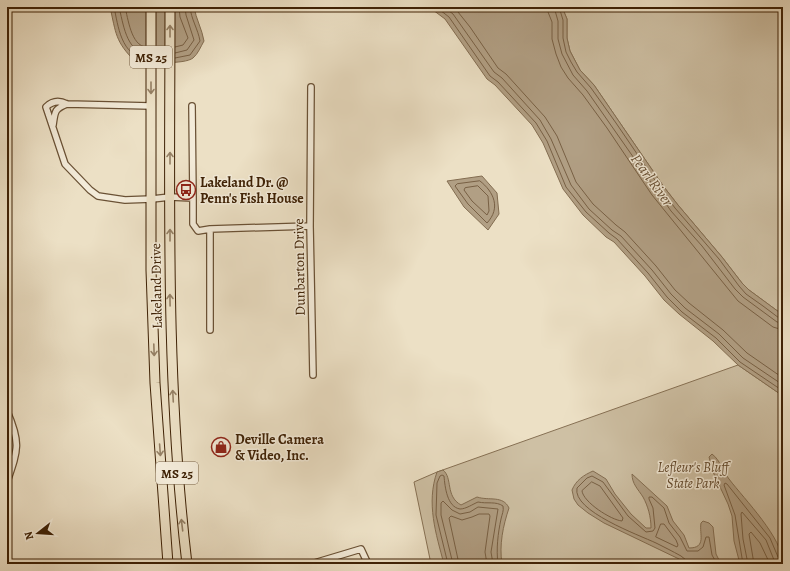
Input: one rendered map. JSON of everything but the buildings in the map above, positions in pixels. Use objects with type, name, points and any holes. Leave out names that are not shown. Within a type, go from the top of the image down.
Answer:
[{"type":"highway","name":"Lakeland Drive","points":[[151,7],[151,270],[155,383],[168,564]]},
{"type":"highway","name":"Lakeland Drive","points":[[170,7],[170,272],[172,381],[176,460],[187,564]]},
{"type":"street","name":"Dunbarton Drive","points":[[311,87],[310,226],[313,375]]},
{"type":"street","points":[[151,106],[67,104],[62,102],[53,102],[46,107],[65,164],[90,190],[98,196],[125,200],[170,197],[193,198]]},
{"type":"street","points":[[53,125],[54,112],[58,108],[67,104]]},
{"type":"street","points":[[192,106],[192,224],[198,231],[210,229],[310,226]]},
{"type":"street","points":[[210,229],[210,330]]},
{"type":"street","points":[[7,411],[17,440],[16,455],[7,482]]},
{"type":"street","points":[[311,564],[361,550],[368,564]]},
{"type":"green space","points":[[562,7],[783,7],[783,315],[749,290],[742,283],[664,187],[594,85],[580,70],[570,51],[567,38],[567,19]]},
{"type":"green space","name":"Lefleur's Bluff State Park","points":[[738,365],[783,396],[783,564],[431,564],[414,482],[437,472]]},
{"type":"water","points":[[110,7],[194,7],[204,41],[193,58],[182,62],[136,62],[124,49],[117,37]]},
{"type":"water","name":"Pearl River","points":[[429,7],[562,7],[567,19],[567,38],[570,51],[580,70],[594,85],[664,187],[742,283],[749,290],[783,315],[783,396],[738,365],[713,341],[679,314],[664,300],[645,276],[614,242],[606,237],[583,215],[563,189],[543,143],[532,125],[495,85],[487,79],[445,19]]},
{"type":"water","points":[[482,176],[497,193],[499,214],[488,230],[464,207],[447,181]]},
{"type":"water","points":[[712,454],[715,456],[729,479],[770,531],[777,543],[783,564],[740,564],[734,541],[732,516],[713,472],[709,457]]},
{"type":"water","points":[[443,470],[448,478],[453,497],[461,505],[477,497],[503,501],[509,508],[502,536],[502,564],[444,564],[435,530],[432,507],[432,495],[437,472]]},
{"type":"water","points":[[593,471],[606,479],[615,494],[631,514],[646,528],[651,528],[648,508],[643,497],[634,484],[632,474],[667,506],[673,521],[684,535],[689,548],[698,546],[700,543],[701,523],[703,521],[709,523],[713,527],[716,554],[721,564],[685,564],[679,559],[604,523],[588,513],[578,505],[574,499],[572,490],[581,478]]},
{"type":"place","name":"Lakeland Dr. @ Penn's Fish House","points":[[186,190]]},
{"type":"place","name":"Deville Camera & Video, Inc.","points":[[221,447]]}]
